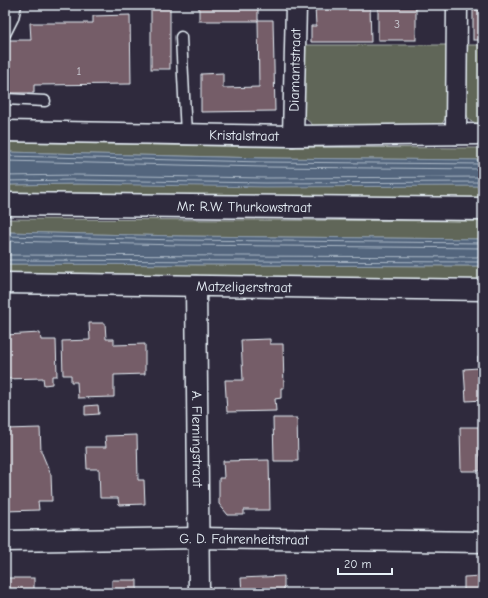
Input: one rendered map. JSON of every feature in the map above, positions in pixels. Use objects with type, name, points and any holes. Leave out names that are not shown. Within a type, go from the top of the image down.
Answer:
[{"type":"street","name":"Diamantstraat","points":[[294,136],[296,5]]},
{"type":"street","points":[[456,134],[458,5]]},
{"type":"street","name":"Kristalstraat","points":[[5,131],[294,136],[483,134]]},
{"type":"street","name":"Mr. R.W. Thurkowstraat","points":[[5,204],[483,209]]},
{"type":"street","name":"Matzeligerstraat","points":[[5,283],[483,290]]},
{"type":"street","name":"A. Flemingstraat","points":[[196,286],[199,593]]},
{"type":"street","name":"G. D. Fahrenheitstraat","points":[[5,541],[198,538],[483,542]]},
{"type":"lane","points":[[5,34],[13,18],[16,5]]},
{"type":"lane","points":[[181,37],[186,134]]},
{"type":"lane","points":[[5,99],[45,101]]},
{"type":"green space","points":[[302,45],[447,45],[447,115],[442,124],[434,127],[314,126],[306,119],[302,108]]},
{"type":"green space","points":[[466,45],[483,45],[483,125],[470,121],[465,112]]},
{"type":"green space","points":[[5,142],[266,147],[483,148],[483,160],[264,158],[5,152]]},
{"type":"green space","points":[[5,185],[483,186],[483,199],[5,196]]},
{"type":"green space","points":[[5,219],[483,221],[483,239],[180,236],[5,232]]},
{"type":"green space","points":[[5,264],[483,266],[483,281],[5,276]]},
{"type":"water","points":[[5,152],[264,158],[483,160],[483,186],[265,187],[77,184],[5,185]]},
{"type":"water","points":[[5,232],[180,236],[483,239],[483,266],[5,264]]},
{"type":"building","points":[[151,5],[170,5],[170,69],[151,69]]},
{"type":"building","points":[[199,5],[258,5],[258,21],[199,21]]},
{"type":"building","points":[[315,6],[370,6],[371,42],[311,42],[311,26],[316,26]]},
{"type":"building","points":[[378,7],[416,7],[416,40],[378,40]]},
{"type":"building","points":[[473,10],[483,10],[483,40],[473,40]]},
{"type":"building","points":[[130,15],[131,84],[34,85],[34,93],[9,93],[8,40],[31,40],[30,23],[93,23],[93,16]]},
{"type":"building","points":[[258,20],[273,20],[275,111],[201,112],[201,74],[223,73],[223,88],[259,87]]},
{"type":"building","points":[[89,323],[105,323],[106,339],[114,339],[114,345],[145,344],[145,374],[114,375],[114,397],[78,398],[77,382],[71,382],[71,375],[63,375],[62,341],[90,340]]},
{"type":"building","points":[[40,333],[41,340],[56,340],[57,376],[52,376],[52,384],[44,385],[43,378],[5,379],[5,335]]},
{"type":"building","points":[[270,339],[270,344],[283,344],[284,388],[281,388],[281,398],[275,399],[276,411],[227,412],[225,380],[243,380],[241,340]]},
{"type":"building","points":[[478,357],[483,357],[483,400],[466,401],[464,369],[478,368]]},
{"type":"building","points":[[98,405],[99,414],[85,415],[85,406]]},
{"type":"building","points":[[273,418],[297,418],[298,461],[274,461]]},
{"type":"building","points":[[460,427],[479,427],[480,471],[461,471]]},
{"type":"building","points":[[40,428],[41,451],[51,475],[52,501],[38,501],[39,510],[5,511],[5,429]]},
{"type":"building","points":[[137,435],[138,480],[144,480],[145,504],[119,505],[118,498],[100,498],[99,469],[87,469],[86,447],[106,447],[105,436]]},
{"type":"building","points":[[269,460],[270,510],[244,510],[244,515],[228,515],[219,504],[219,478],[224,478],[223,461]]},
{"type":"building","points":[[483,572],[483,593],[464,593],[464,577],[482,576]]},
{"type":"building","points":[[284,576],[284,593],[242,593],[241,578]]},
{"type":"building","points":[[5,578],[34,578],[34,593],[5,593]]},
{"type":"building","points":[[112,580],[137,580],[137,592],[157,591],[157,593],[104,593],[104,591],[112,591]]}]
